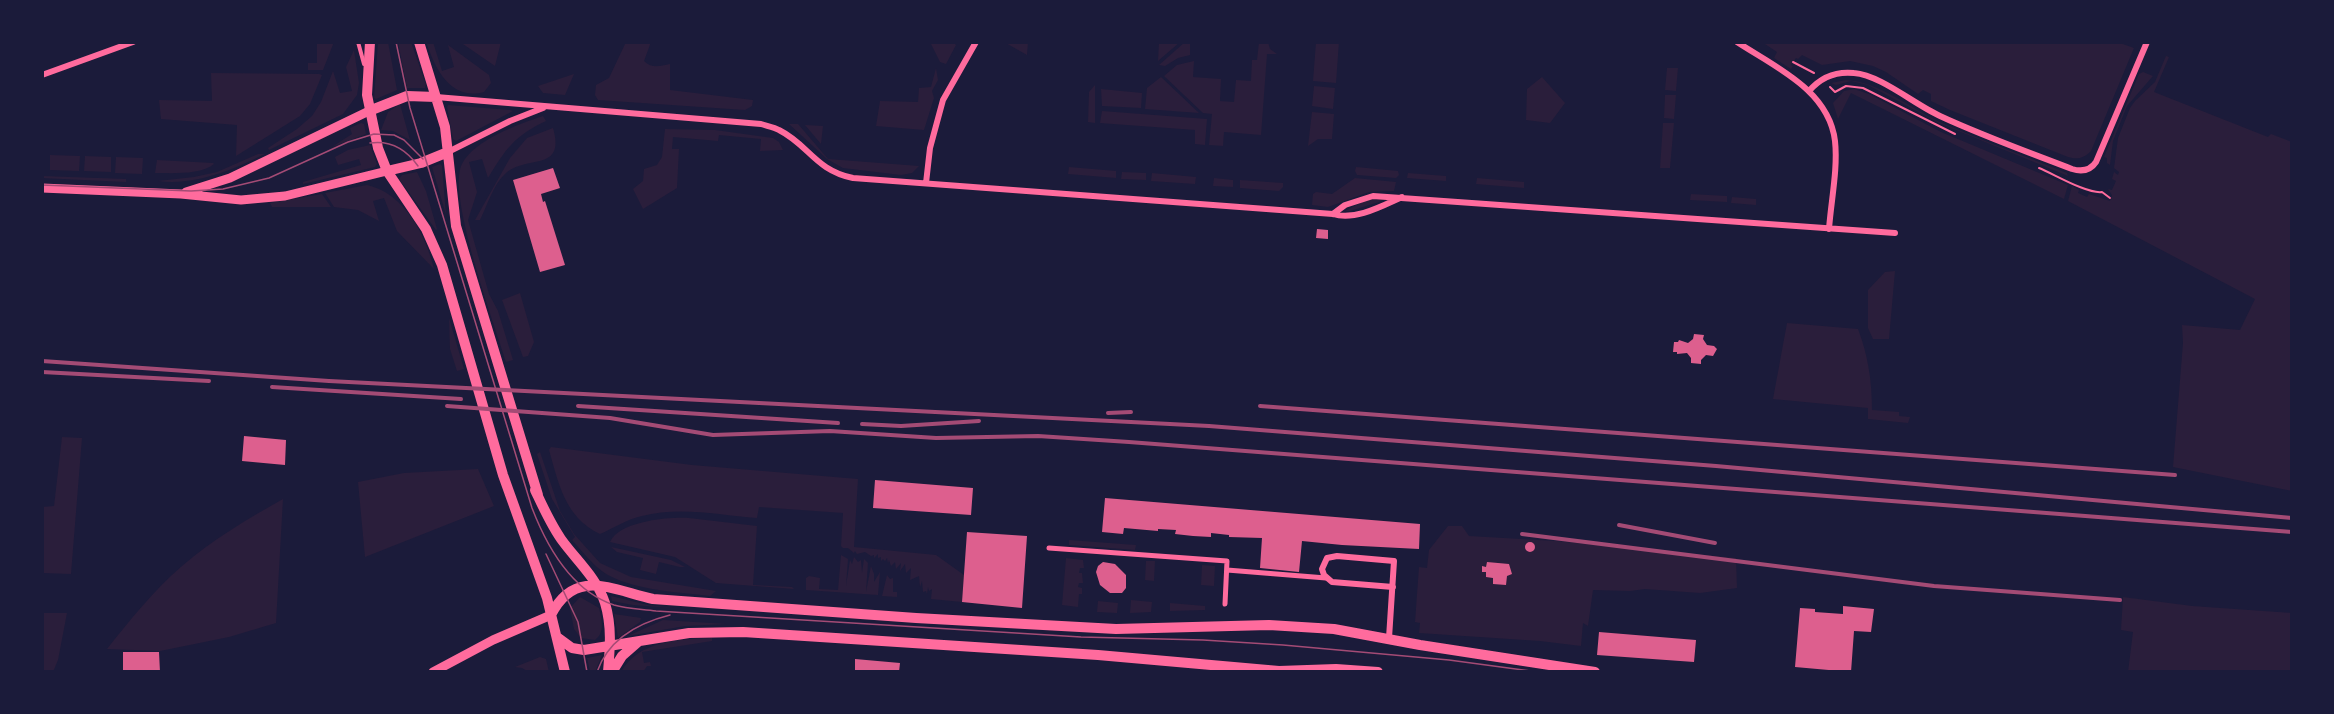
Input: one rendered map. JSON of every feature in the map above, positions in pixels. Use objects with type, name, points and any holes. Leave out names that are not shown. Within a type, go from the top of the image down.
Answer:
[{"type":"main road","points":[[370,42],[369,111],[378,148],[387,171],[435,246],[476,371],[509,481],[513,502],[552,615],[565,672]]},
{"type":"main road","points":[[419,42],[445,127],[456,226],[538,495],[560,538],[597,586],[607,609],[611,646],[608,672]]},
{"type":"main road","points":[[369,111],[407,96],[436,97]]},
{"type":"main road","points":[[387,171],[421,164],[448,152]]},
{"type":"main road","points":[[552,615],[562,598],[574,588],[586,585],[653,599],[916,618],[1116,629],[1269,625],[1334,629],[1595,672]]},
{"type":"main road","points":[[557,637],[566,645],[584,650],[689,633],[743,632],[1098,655],[1278,671],[1336,669],[1378,672]]},
{"type":"main road","points":[[612,672],[622,656],[641,640]]},
{"type":"street","points":[[42,75],[133,42]]},
{"type":"street","points":[[926,183],[930,148],[943,100],[976,42]]},
{"type":"street","points":[[1737,42],[1809,91],[1820,102],[1829,117],[1835,140],[1829,229]]},
{"type":"street","points":[[1809,91],[1821,79],[1832,75],[1854,73],[1868,76],[1940,116],[2062,165],[2083,171],[2091,168],[2096,162],[2147,42]]},
{"type":"street","points":[[436,97],[761,124],[778,129],[834,173],[853,178],[1333,214],[1342,217],[1370,210],[1402,197]]},
{"type":"street","points":[[448,152],[527,114],[553,106]]},
{"type":"street","points":[[181,194],[230,178],[369,111]]},
{"type":"street","points":[[42,188],[181,194],[241,200],[285,196],[387,171]]},
{"type":"street","points":[[1333,214],[1345,205],[1373,196],[1402,197],[1895,234]]},
{"type":"street","points":[[1049,548],[1227,561],[1225,604]]},
{"type":"street","points":[[1326,578],[1322,569],[1324,562],[1332,556],[1394,561],[1389,638]]},
{"type":"street","points":[[1227,570],[1326,578],[1332,582],[1393,587]]},
{"type":"street","points":[[433,672],[493,640],[552,615]]},
{"type":"lane","points":[[358,42],[368,78]]},
{"type":"path","points":[[1793,62],[1815,74]]},
{"type":"path","points":[[1827,85],[1835,92]]},
{"type":"path","points":[[2102,192],[2110,198]]},
{"type":"shaded area","points":[[317,42],[334,42],[323,70],[308,70],[308,63],[317,63]]},
{"type":"shaded area","points":[[378,42],[388,42],[397,90],[376,99],[374,98]]},
{"type":"shaded area","points":[[398,42],[411,42],[426,85],[425,88],[407,88]]},
{"type":"shaded area","points":[[426,42],[433,42],[442,71],[454,67],[448,45],[489,75],[491,83],[484,92],[472,94],[453,87],[439,72]]},
{"type":"shaded area","points":[[460,42],[501,42],[495,66]]},
{"type":"shaded area","points":[[626,42],[651,42],[644,61],[653,66],[670,64],[670,90],[753,100],[752,106],[745,110],[598,100],[595,95],[596,85],[609,78]]},
{"type":"shaded area","points":[[930,42],[953,42],[956,45],[946,64],[940,62]]},
{"type":"shaded area","points":[[1004,42],[1028,42],[1027,55]]},
{"type":"shaded area","points":[[1159,42],[1180,42],[1158,61]]},
{"type":"shaded area","points":[[1185,42],[1190,42],[1190,55],[1178,58],[1165,66],[1159,65]]},
{"type":"shaded area","points":[[1259,42],[1268,42],[1270,49],[1277,54],[1267,54],[1261,135],[1224,132],[1223,146],[1209,145],[1212,114],[1203,113],[1164,76],[1177,65],[1194,61],[1193,77],[1221,79],[1220,101],[1234,102],[1236,80],[1251,81],[1252,60],[1257,60]]},
{"type":"shaded area","points":[[1316,42],[1339,42],[1336,83],[1313,81]]},
{"type":"shaded area","points":[[1762,42],[2117,42],[2134,48],[2091,151],[2083,157],[2075,158],[1950,110],[1931,101],[1931,94],[1923,90],[1918,94],[1873,66],[1850,61],[1822,65],[1802,55],[1796,58],[1791,69],[1774,58],[1777,52]]},
{"type":"shaded area","points":[[354,50],[359,83],[357,95],[343,114],[269,150],[268,148],[312,116],[321,102],[333,71],[340,93],[352,91],[346,67]]},
{"type":"shaded area","points":[[2166,56],[2169,57],[2154,92],[2268,137],[2271,134],[2292,142],[2292,491],[2173,467],[2183,343],[2182,325],[2240,330],[2255,299],[2068,201],[2072,186],[2079,190],[2078,193],[2087,197],[2089,194],[2110,201],[2112,195],[2108,189],[2112,190],[2116,181],[2112,179],[2114,172],[2118,175],[2119,172],[2114,168],[2118,138],[2130,108],[2155,82]]},
{"type":"shaded area","points":[[936,68],[938,80],[932,91],[934,98],[924,130],[876,126],[880,101],[918,102],[919,88],[931,87]]},
{"type":"shaded area","points":[[1667,68],[1678,68],[1676,91],[1665,90]]},
{"type":"shaded area","points":[[2143,72],[2153,76],[2127,106],[2113,141],[2110,165],[2104,157],[2139,74]]},
{"type":"shaded area","points":[[211,73],[322,75],[310,104],[300,116],[236,156],[237,125],[161,119],[159,100],[212,101]]},
{"type":"shaded area","points":[[574,74],[565,95],[543,93],[538,86]]},
{"type":"shaded area","points":[[1161,77],[1199,113],[1145,109],[1147,88]]},
{"type":"shaded area","points":[[1542,77],[1565,103],[1550,123],[1526,120],[1527,89]]},
{"type":"shaded area","points":[[1846,80],[1859,82],[1868,85],[1851,81],[1836,85],[1831,83]]},
{"type":"shaded area","points":[[1095,85],[1095,123],[1088,122],[1089,92]]},
{"type":"shaded area","points":[[1868,85],[1942,123],[2067,173],[2068,176],[1939,123]]},
{"type":"shaded area","points":[[1314,86],[1335,88],[1333,109],[1312,106]]},
{"type":"shaded area","points":[[1101,89],[1142,93],[1141,108],[1102,106]]},
{"type":"shaded area","points":[[1854,89],[1869,94],[1941,132],[2068,185],[2064,199],[1851,93],[1838,119],[1833,103],[1844,91]]},
{"type":"shaded area","points":[[1665,95],[1676,95],[1674,119],[1664,118]]},
{"type":"shaded area","points":[[400,104],[410,140],[393,131],[381,130],[388,112]]},
{"type":"shaded area","points":[[448,105],[513,111],[456,141],[453,139]]},
{"type":"shaded area","points":[[1102,111],[1207,119],[1205,145],[1195,144],[1195,130],[1100,123]]},
{"type":"shaded area","points":[[1312,112],[1334,114],[1332,139],[1318,139],[1308,146]]},
{"type":"shaded area","points":[[543,116],[546,121],[518,138],[488,178],[482,159],[469,162],[477,192],[468,220],[489,294],[498,311],[513,360],[506,362],[466,230],[459,180],[462,164],[476,148],[498,134]]},
{"type":"shaded area","points":[[1663,123],[1674,123],[1670,168],[1660,168]]},
{"type":"shaded area","points":[[364,124],[366,134],[332,147],[352,134],[350,128]]},
{"type":"shaded area","points":[[789,124],[798,124],[828,159],[919,166],[912,173],[901,175],[843,168],[827,159]]},
{"type":"shaded area","points":[[805,125],[823,126],[821,144]]},
{"type":"shaded area","points":[[553,128],[556,142],[554,151],[549,157],[514,168],[505,174],[494,190],[480,220],[475,220],[510,158],[527,138]]},
{"type":"shaded area","points":[[665,129],[715,130],[773,138],[779,142],[783,150],[760,151],[761,139],[719,135],[718,141],[673,137],[672,149],[679,149],[677,188],[643,209],[633,189],[643,181],[644,169],[657,165],[662,157]]},
{"type":"shaded area","points":[[370,145],[377,164],[375,167],[303,184],[303,182],[361,165],[359,159],[338,165],[335,157],[348,150]]},
{"type":"shaded area","points":[[258,154],[265,154],[240,166],[199,179],[158,181],[217,172]]},
{"type":"shaded area","points":[[50,155],[80,156],[79,171],[50,170]]},
{"type":"shaded area","points":[[85,156],[111,157],[111,172],[84,171]]},
{"type":"shaded area","points":[[116,157],[143,158],[142,174],[115,173]]},
{"type":"shaded area","points":[[157,160],[214,164],[194,172],[155,173]]},
{"type":"shaded area","points":[[440,164],[442,166],[446,215],[432,167]]},
{"type":"shaded area","points":[[1069,167],[1116,171],[1116,178],[1068,174]]},
{"type":"shaded area","points":[[1356,167],[1398,171],[1399,175],[1396,178],[1357,175]]},
{"type":"shaded area","points":[[417,172],[426,191],[436,230],[399,179],[402,175]]},
{"type":"shaded area","points":[[1122,172],[1146,173],[1146,180],[1121,179]]},
{"type":"shaded area","points":[[1152,173],[1196,177],[1195,184],[1151,181]]},
{"type":"shaded area","points":[[1408,173],[1446,176],[1446,181],[1407,178]]},
{"type":"shaded area","points":[[42,176],[126,179],[126,182],[42,178]]},
{"type":"shaded area","points":[[1214,178],[1233,180],[1233,187],[1213,186]]},
{"type":"shaded area","points":[[1355,178],[1396,182],[1394,191],[1369,192],[1328,207],[1312,205],[1313,194],[1316,192],[1332,194]]},
{"type":"shaded area","points":[[1477,178],[1524,182],[1524,188],[1476,184]]},
{"type":"shaded area","points":[[1240,180],[1283,183],[1283,187],[1279,191],[1240,188]]},
{"type":"shaded area","points":[[367,185],[392,197],[411,217],[425,243],[434,269],[397,231],[384,198],[373,201],[379,221],[358,210],[334,207],[325,193]]},
{"type":"shaded area","points":[[322,194],[331,207],[272,207],[270,203]]},
{"type":"shaded area","points":[[1691,194],[1727,196],[1727,202],[1690,200]]},
{"type":"shaded area","points":[[1732,197],[1756,199],[1756,205],[1731,203]]},
{"type":"shaded area","points":[[1385,198],[1379,202],[1345,211],[1368,199]]},
{"type":"shaded area","points":[[1895,271],[1889,339],[1873,339],[1868,328],[1868,290],[1885,272]]},
{"type":"shaded area","points":[[520,293],[534,342],[528,356],[523,357],[502,300]]},
{"type":"shaded area","points":[[449,318],[464,369],[457,371],[450,349]]},
{"type":"shaded area","points":[[1787,323],[1858,329],[1869,368],[1872,410],[1899,412],[1899,416],[1910,417],[1908,423],[1868,419],[1868,408],[1773,399]]},
{"type":"shaded area","points":[[62,437],[82,438],[71,574],[42,573],[42,507],[54,506]]},
{"type":"shaded area","points":[[551,447],[692,465],[858,479],[854,547],[936,555],[964,575],[962,602],[931,599],[932,589],[929,591],[928,587],[927,594],[926,591],[923,592],[919,576],[910,580],[911,568],[906,573],[905,564],[900,571],[901,563],[896,569],[895,562],[891,566],[887,558],[881,561],[878,554],[874,558],[874,555],[871,556],[865,552],[857,554],[848,548],[843,548],[841,546],[843,513],[759,507],[757,518],[685,511],[656,513],[636,517],[600,534],[579,519],[565,499],[549,450]]},
{"type":"shaded area","points":[[540,452],[560,511],[574,534],[600,563],[631,577],[716,591],[710,596],[651,589],[607,575],[572,540],[575,537],[552,499],[537,454]]},
{"type":"shaded area","points":[[478,469],[494,506],[365,557],[358,482],[404,473]]},
{"type":"shaded area","points":[[283,499],[276,623],[229,637],[160,651],[107,649],[133,616],[182,566],[218,538]]},
{"type":"shaded area","points":[[669,518],[689,518],[757,526],[753,585],[794,589],[716,583],[675,557],[610,542],[615,535],[634,525]]},
{"type":"shaded area","points":[[1448,526],[1462,526],[1469,536],[1556,541],[1736,558],[1737,588],[1700,593],[1645,589],[1593,590],[1588,626],[1583,623],[1581,646],[1419,633],[1420,623],[1415,622],[1419,567],[1427,568],[1429,550]]},
{"type":"shaded area","points":[[1069,540],[1136,545],[1135,550],[1069,545]]},
{"type":"shaded area","points":[[611,547],[671,560],[685,567],[659,562],[656,574],[640,570],[643,558],[617,552]]},
{"type":"shaded area","points":[[841,555],[848,559],[846,586],[850,560],[852,564],[854,557],[858,562],[861,560],[862,573],[864,559],[868,563],[866,592],[871,566],[874,582],[880,572],[878,595],[806,590],[806,578],[809,576],[820,578],[819,589],[838,590]]},
{"type":"shaded area","points":[[1066,558],[1083,560],[1084,568],[1080,568],[1079,573],[1082,573],[1083,583],[1079,583],[1078,587],[1082,588],[1082,594],[1079,594],[1078,607],[1062,605]]},
{"type":"shaded area","points":[[1146,561],[1155,561],[1154,581],[1145,580]]},
{"type":"shaded area","points":[[1202,565],[1215,566],[1214,586],[1201,585]]},
{"type":"shaded area","points":[[887,575],[890,579],[893,578],[893,592],[897,592],[897,597],[882,596]]},
{"type":"shaded area","points":[[611,596],[648,605],[674,608],[612,601]]},
{"type":"shaded area","points":[[580,597],[599,608],[601,630],[595,640],[581,638],[574,629],[570,608]]},
{"type":"shaded area","points":[[2123,597],[2192,606],[2292,613],[2292,672],[2128,672],[2133,632],[2121,630]]},
{"type":"shaded area","points":[[1131,600],[1152,602],[1151,612],[1130,613]]},
{"type":"shaded area","points":[[1098,601],[1118,603],[1117,613],[1097,612]]},
{"type":"shaded area","points":[[1170,603],[1205,606],[1205,610],[1170,611]]},
{"type":"shaded area","points":[[42,613],[67,613],[58,660],[53,672],[42,672]]},
{"type":"shaded area","points":[[614,614],[641,618],[640,622],[618,638]]},
{"type":"shaded area","points":[[663,620],[727,624],[685,626],[628,636]]},
{"type":"shaded area","points":[[712,638],[712,641],[642,652],[644,663],[650,662],[651,666],[647,666],[643,672],[621,672],[628,662],[638,654],[649,648],[673,641]]},
{"type":"shaded area","points":[[602,655],[595,672],[590,671],[587,658]]},
{"type":"shaded area","points":[[540,657],[546,659],[549,672],[529,672],[515,667]]},
{"type":"building","points":[[553,168],[560,188],[541,194],[565,265],[540,272],[513,180]]},
{"type":"building","points":[[1317,229],[1328,230],[1328,239],[1316,238]]},
{"type":"building","points":[[1694,334],[1704,335],[1703,339],[1707,345],[1717,349],[1713,356],[1706,355],[1701,360],[1701,364],[1691,363],[1691,358],[1687,353],[1673,352],[1674,342],[1679,340],[1688,343],[1693,339]]},
{"type":"building","points":[[244,436],[286,440],[285,465],[242,461]]},
{"type":"building","points":[[875,480],[973,488],[971,515],[873,508]]},
{"type":"building","points":[[1105,498],[1420,524],[1419,549],[1302,541],[1299,572],[1260,568],[1262,538],[1229,537],[1229,535],[1211,533],[1211,537],[1193,536],[1175,534],[1176,530],[1158,529],[1158,531],[1124,528],[1123,534],[1102,532]]},
{"type":"building","points":[[967,532],[1027,536],[1022,608],[962,602]]},
{"type":"building","points":[[1530,542],[1534,543],[1534,551],[1530,552],[1526,551],[1525,547],[1526,543]]},
{"type":"building","points":[[1103,562],[1115,564],[1126,575],[1126,588],[1122,593],[1110,593],[1100,585],[1096,572],[1098,566]]},
{"type":"building","points":[[1487,562],[1509,564],[1512,574],[1507,576],[1506,585],[1493,584],[1493,578],[1486,577],[1486,572],[1482,572],[1482,566],[1486,567]]},
{"type":"building","points":[[1843,606],[1874,609],[1871,632],[1854,631],[1851,672],[1795,667],[1800,608],[1815,609],[1815,612],[1843,614]]},
{"type":"building","points":[[1599,632],[1696,640],[1694,662],[1597,655]]},
{"type":"building","points":[[123,652],[159,652],[160,672],[123,672]]},
{"type":"building","points":[[855,659],[900,663],[899,672],[855,672]]},
{"type":"tram line","points":[[396,42],[410,108],[532,508],[545,538],[563,566],[586,589],[599,598],[614,605],[656,611],[1081,637],[1203,640],[1283,645],[1449,660],[1538,672]]},
{"type":"tram line","points":[[42,185],[191,191],[223,189],[269,178],[348,142],[374,134],[394,135],[404,140],[423,159]]},
{"type":"tram line","points":[[370,143],[391,144],[403,150],[418,166]]},
{"type":"tram line","points":[[546,554],[578,622],[587,672]]},
{"type":"tram line","points":[[597,672],[609,651],[626,634],[658,618],[670,615]]},
{"type":"railway","points":[[42,361],[329,381],[1209,426],[1716,466],[2292,518]]},
{"type":"railway","points":[[42,372],[209,381]]},
{"type":"railway","points":[[272,387],[461,399]]},
{"type":"railway","points":[[447,406],[610,418],[713,435],[830,431],[936,438],[1038,436],[2292,532]]},
{"type":"railway","points":[[578,406],[838,423]]},
{"type":"railway","points":[[1260,406],[2175,475]]},
{"type":"railway","points":[[1108,413],[1131,412]]},
{"type":"railway","points":[[862,424],[901,426],[979,421]]},
{"type":"railway","points":[[1619,525],[1715,543]]},
{"type":"railway","points":[[1522,534],[1934,586],[2120,600]]}]
